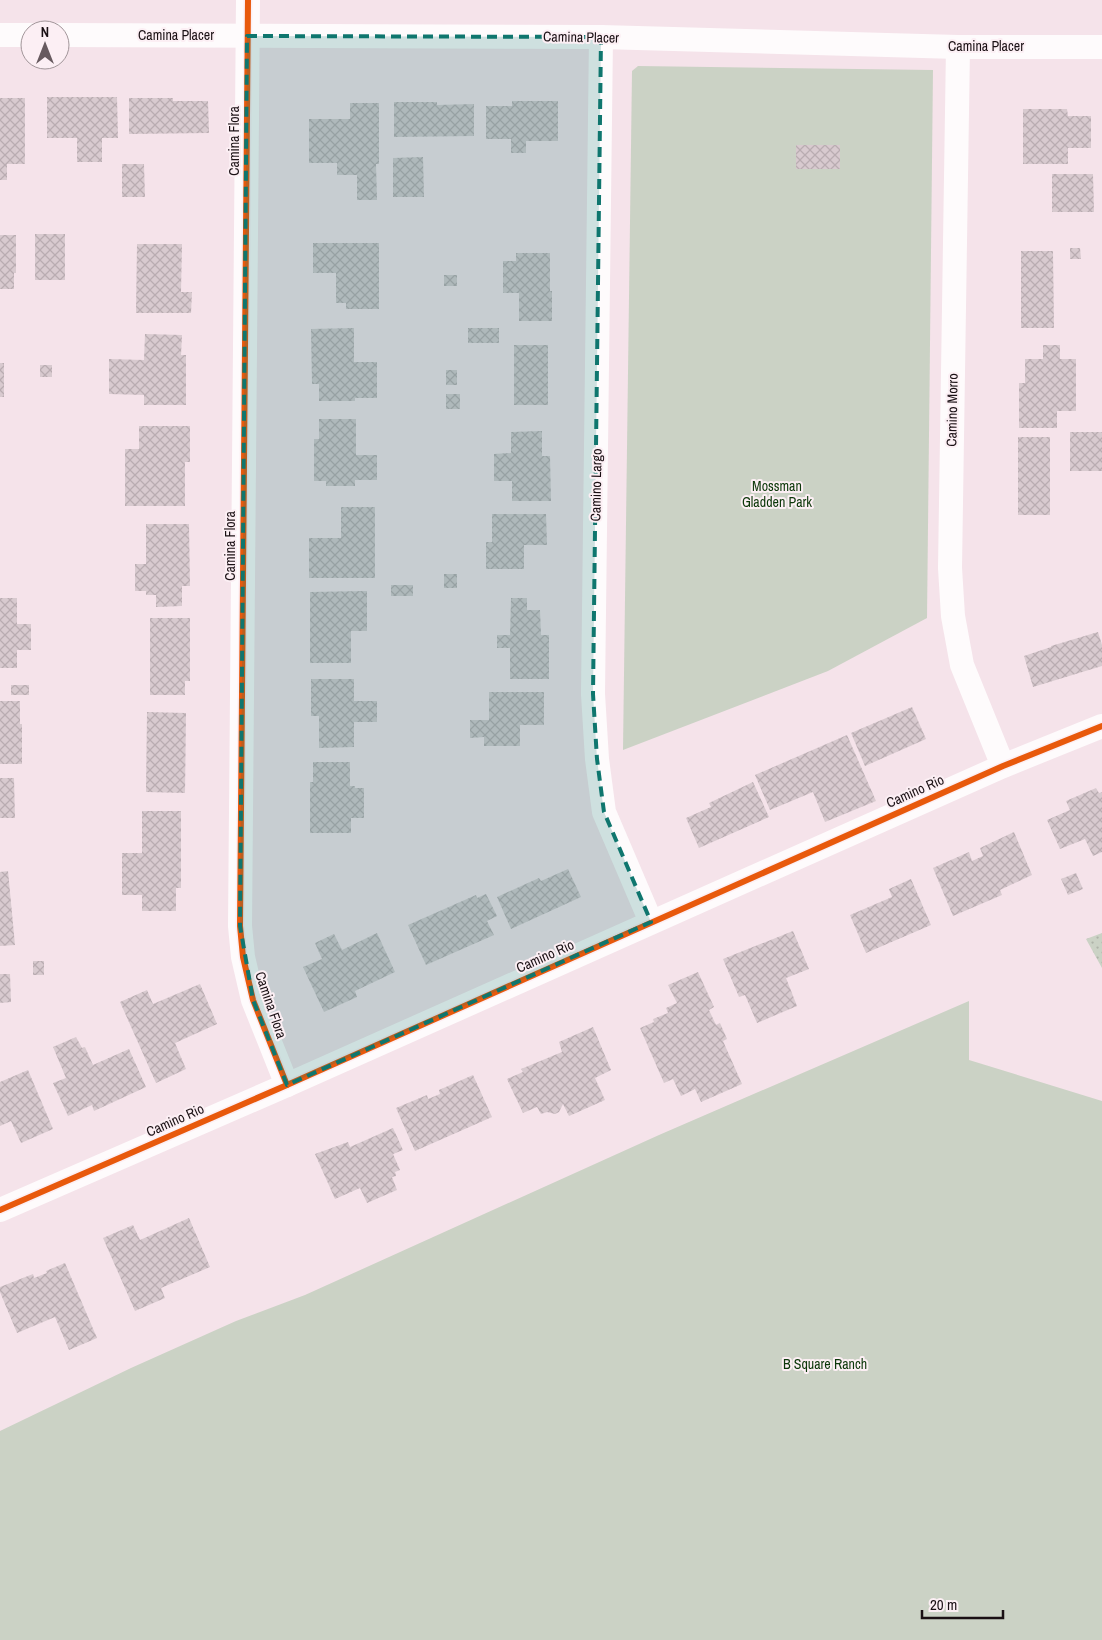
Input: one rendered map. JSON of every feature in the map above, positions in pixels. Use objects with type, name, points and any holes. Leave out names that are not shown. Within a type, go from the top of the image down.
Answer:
[{"type":"street","name":"Camina Flora","points":[[248,0],[240,926],[243,957],[253,1000],[287,1085]]},
{"type":"street","points":[[0,34],[20,35]]},
{"type":"street","name":"Camina Placer","points":[[70,35],[601,37],[958,46],[1102,47]]},
{"type":"street","name":"Camino Largo","points":[[601,37],[594,694],[596,741],[604,812],[651,922]]},
{"type":"street","name":"Camino Morro","points":[[958,46],[950,568],[952,606],[962,665],[1003,766]]},
{"type":"street","name":"Camino Rio","points":[[0,1210],[287,1085],[1003,766],[1102,726]]},
{"type":"highlighted area","points":[[247,36],[601,37],[593,694],[597,759],[604,812],[651,922],[287,1085],[253,1000],[240,926]]},
{"type":"green space","name":"Mossman Gladden Park","points":[[638,66],[933,70],[927,618],[828,671],[623,750],[632,71]]},
{"type":"green space","points":[[1102,933],[1102,968],[1086,939]]},
{"type":"green space","name":"B Square Ranch","points":[[969,1001],[969,1060],[1102,1101],[1102,1640],[0,1640],[0,1431],[131,1368],[236,1321],[305,1295],[659,1135]]},
{"type":"building","points":[[47,97],[117,97],[118,138],[102,138],[102,162],[77,162],[77,138],[47,138]]},
{"type":"building","points":[[0,98],[25,98],[25,164],[7,164],[7,180],[0,180]]},
{"type":"building","points":[[129,98],[173,98],[173,101],[208,101],[209,133],[129,134]]},
{"type":"building","points":[[512,101],[558,101],[558,141],[526,141],[526,153],[511,153],[511,139],[486,139],[486,106],[512,106]]},
{"type":"building","points":[[394,102],[437,102],[437,105],[474,104],[474,136],[394,137]]},
{"type":"building","points":[[350,103],[379,103],[379,164],[376,164],[377,200],[357,200],[357,175],[337,175],[337,163],[309,163],[309,119],[350,119]]},
{"type":"building","points":[[1023,109],[1067,109],[1068,116],[1091,116],[1091,148],[1068,148],[1068,164],[1023,164]]},
{"type":"building","points":[[796,145],[840,145],[840,169],[796,169]]},
{"type":"building","points":[[423,157],[424,197],[393,197],[393,158]]},
{"type":"building","points":[[122,164],[144,164],[145,197],[122,197]]},
{"type":"building","points":[[1052,174],[1093,174],[1094,212],[1052,212]]},
{"type":"building","points":[[35,234],[65,234],[65,280],[35,280]]},
{"type":"building","points":[[0,235],[16,235],[14,289],[0,289]]},
{"type":"building","points":[[313,243],[379,243],[379,309],[346,309],[346,303],[336,303],[336,273],[313,273]]},
{"type":"building","points":[[137,244],[182,244],[181,292],[192,292],[191,313],[136,313]]},
{"type":"building","points":[[1070,248],[1080,248],[1081,259],[1070,259]]},
{"type":"building","points":[[1021,251],[1053,251],[1054,328],[1021,328]]},
{"type":"building","points":[[516,253],[550,253],[552,321],[519,321],[519,293],[503,293],[503,261],[516,261]]},
{"type":"building","points":[[444,275],[457,275],[457,286],[444,286]]},
{"type":"building","points":[[354,328],[354,362],[377,362],[377,398],[355,398],[355,401],[319,401],[319,384],[312,384],[311,329]]},
{"type":"building","points":[[468,328],[499,328],[499,343],[468,343]]},
{"type":"building","points":[[145,334],[182,335],[181,355],[186,355],[186,405],[144,405],[144,395],[109,394],[109,359],[144,360]]},
{"type":"building","points":[[514,345],[548,345],[548,405],[514,405]]},
{"type":"building","points":[[1043,345],[1060,345],[1060,359],[1076,359],[1076,411],[1057,411],[1057,428],[1019,428],[1019,383],[1025,383],[1025,359],[1043,359]]},
{"type":"building","points":[[0,363],[4,363],[4,397],[0,397]]},
{"type":"building","points":[[40,365],[52,365],[52,377],[40,377]]},
{"type":"building","points":[[446,370],[457,370],[457,385],[446,385]]},
{"type":"building","points":[[446,394],[460,394],[460,409],[446,409]]},
{"type":"building","points":[[319,419],[356,419],[356,455],[377,455],[377,480],[355,480],[355,486],[326,486],[326,481],[314,481],[314,439],[319,439]]},
{"type":"building","points":[[139,426],[190,426],[190,462],[185,462],[185,506],[125,506],[125,449],[139,449]]},
{"type":"building","points":[[542,431],[542,456],[550,456],[551,501],[512,501],[512,481],[494,481],[494,454],[511,453],[511,432]]},
{"type":"building","points":[[1070,432],[1102,432],[1102,471],[1070,471]]},
{"type":"building","points":[[1018,437],[1050,437],[1050,515],[1018,515]]},
{"type":"building","points":[[341,507],[375,507],[375,578],[309,578],[309,538],[341,538]]},
{"type":"building","points":[[492,514],[546,514],[547,545],[524,545],[524,569],[486,569],[486,542],[492,542]]},
{"type":"building","points":[[146,524],[189,524],[190,586],[182,586],[182,606],[156,607],[156,595],[146,595],[146,591],[135,591],[135,564],[146,564]]},
{"type":"building","points":[[444,574],[457,574],[457,588],[444,588]]},
{"type":"building","points":[[391,585],[413,585],[413,596],[391,596]]},
{"type":"building","points":[[367,591],[367,631],[351,631],[351,663],[310,663],[310,592]]},
{"type":"building","points":[[0,598],[17,598],[17,624],[31,624],[31,650],[17,650],[17,668],[0,668]]},
{"type":"building","points":[[511,598],[527,598],[527,610],[540,610],[541,635],[549,635],[549,679],[510,679],[510,648],[497,648],[497,635],[510,635]]},
{"type":"building","points":[[150,618],[190,618],[190,681],[185,681],[185,695],[150,695]]},
{"type":"building","points":[[1098,632],[1102,645],[1102,666],[1033,687],[1024,656]]},
{"type":"building","points":[[311,679],[354,679],[354,701],[377,701],[377,722],[354,722],[354,747],[319,748],[319,716],[311,716]]},
{"type":"building","points":[[11,685],[29,685],[29,695],[11,695]]},
{"type":"building","points":[[489,692],[544,692],[544,725],[520,725],[520,746],[484,746],[484,737],[470,738],[470,720],[489,720]]},
{"type":"building","points":[[0,701],[20,701],[22,764],[0,764]]},
{"type":"building","points":[[912,707],[926,739],[865,766],[851,733]]},
{"type":"building","points":[[147,712],[186,713],[185,793],[146,792]]},
{"type":"building","points":[[847,735],[876,801],[825,822],[813,792],[770,810],[755,775]]},
{"type":"building","points":[[313,762],[350,762],[350,786],[364,788],[364,818],[351,818],[351,833],[310,833],[310,782],[313,782]]},
{"type":"building","points":[[0,778],[14,778],[15,818],[0,818]]},
{"type":"building","points":[[753,782],[769,817],[699,848],[686,818],[711,807],[709,803]]},
{"type":"building","points":[[1096,788],[1099,793],[1102,792],[1102,852],[1093,856],[1085,839],[1060,849],[1047,820],[1070,810],[1066,801]]},
{"type":"building","points":[[142,811],[181,811],[181,888],[176,888],[176,911],[142,911],[142,895],[122,895],[122,853],[142,853]]},
{"type":"building","points":[[1014,832],[1032,875],[1000,890],[1002,895],[953,916],[933,868],[969,852],[972,861],[983,856],[980,848]]},
{"type":"building","points":[[568,869],[581,897],[511,929],[497,897],[539,878],[541,881]]},
{"type":"building","points":[[8,871],[15,945],[0,946],[0,872]]},
{"type":"building","points":[[1076,873],[1083,889],[1068,895],[1061,879]]},
{"type":"building","points":[[911,879],[931,925],[866,953],[850,915],[892,897],[889,889]]},
{"type":"building","points":[[486,894],[497,916],[487,921],[494,935],[426,965],[408,925],[476,895],[477,898]]},
{"type":"building","points":[[793,931],[809,969],[786,978],[797,1006],[757,1023],[745,995],[739,997],[723,959]]},
{"type":"building","points":[[377,933],[395,972],[355,991],[357,997],[324,1012],[303,967],[322,959],[315,943],[334,934],[342,950]]},
{"type":"building","points":[[33,961],[44,961],[44,975],[33,975]]},
{"type":"building","points":[[698,972],[714,1007],[709,1010],[716,1025],[720,1023],[727,1039],[723,1041],[742,1084],[701,1102],[695,1089],[681,1096],[673,1079],[664,1083],[640,1028],[654,1022],[653,1019],[668,1013],[666,1008],[677,1003],[668,985]]},
{"type":"building","points":[[0,974],[10,974],[11,1002],[0,1003]]},
{"type":"building","points":[[200,984],[217,1024],[175,1043],[186,1069],[156,1083],[120,1002],[147,990],[153,1004]]},
{"type":"building","points":[[593,1027],[611,1070],[595,1078],[605,1100],[569,1116],[563,1104],[559,1112],[555,1114],[547,1112],[541,1114],[537,1107],[523,1113],[507,1079],[523,1072],[521,1069],[562,1052],[559,1042]]},
{"type":"building","points":[[76,1037],[82,1048],[85,1047],[93,1065],[129,1049],[146,1087],[94,1111],[92,1105],[68,1116],[53,1083],[66,1078],[53,1047]]},
{"type":"building","points":[[28,1070],[53,1129],[21,1143],[11,1121],[0,1126],[0,1082]]},
{"type":"building","points":[[473,1075],[492,1117],[415,1151],[396,1108],[427,1095],[428,1099],[440,1094],[439,1090]]},
{"type":"building","points":[[393,1128],[403,1150],[393,1154],[400,1170],[395,1172],[396,1176],[392,1177],[397,1190],[367,1203],[360,1188],[335,1199],[315,1154],[348,1142],[350,1147]]},
{"type":"building","points":[[189,1218],[210,1267],[161,1288],[165,1298],[135,1311],[103,1238],[133,1225],[140,1240]]},
{"type":"building","points":[[65,1263],[97,1338],[69,1350],[55,1317],[17,1333],[0,1292],[0,1287],[33,1274],[34,1278]]},
{"type":"cycle path","points":[[248,0],[240,926],[243,957],[253,1000],[287,1085]]},
{"type":"cycle path","points":[[0,1210],[287,1085],[1003,766],[1102,726]]}]
